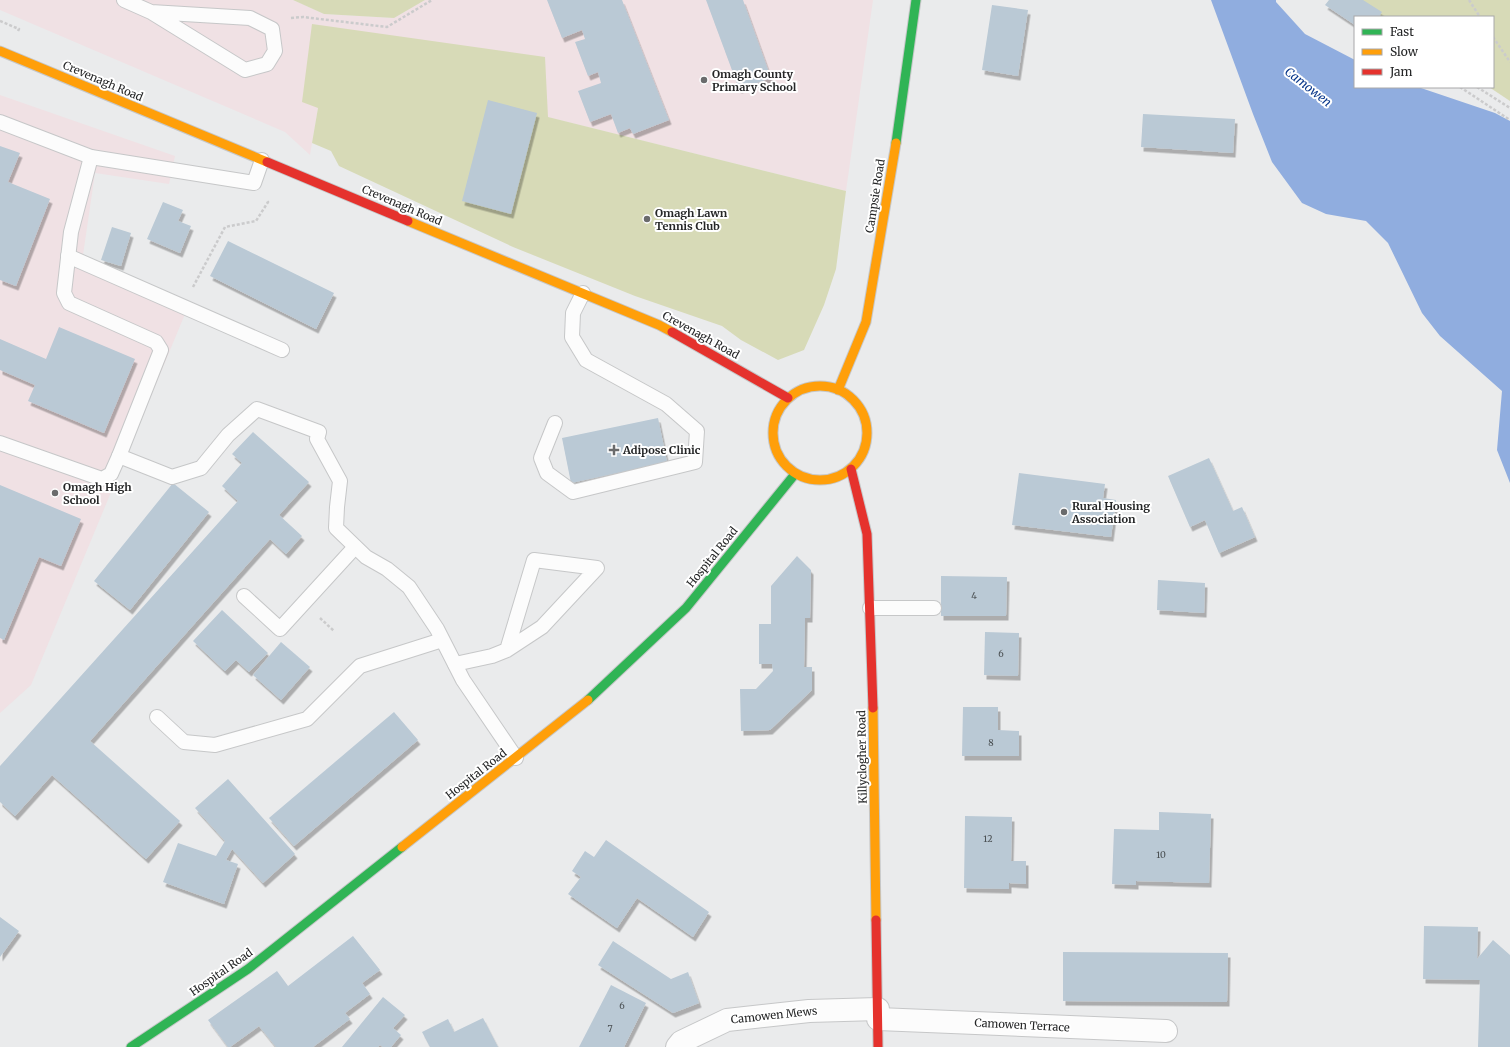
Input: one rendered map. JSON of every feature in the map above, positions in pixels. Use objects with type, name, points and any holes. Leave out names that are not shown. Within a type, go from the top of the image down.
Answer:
[{"type":"main road","name":"Campsie Road","points":[[838,390],[866,322],[902,103],[916,0]]},
{"type":"main road","name":"Crevenagh Road","points":[[0,51],[659,324],[788,398]]},
{"type":"main road","points":[[823,386],[838,390],[853,400],[864,416],[867,429],[863,453],[851,469],[836,478],[824,481],[811,480],[795,474],[783,464],[775,450],[772,432],[776,414],[788,398],[802,389],[823,386]]},
{"type":"main road","name":"Killyclogher Road","points":[[851,469],[867,534],[873,712],[878,1047]]},
{"type":"main road","name":"Hospital Road","points":[[131,1047],[248,969],[584,704],[686,608],[795,474]]},
{"type":"street","name":"Camowen Mews","points":[[677,1047],[682,1042],[727,1020],[809,1010],[878,1014]]},
{"type":"street","name":"Camowen Terrace","points":[[878,1014],[1166,1031]]},
{"type":"lane","points":[[124,0],[151,12],[245,70],[268,64],[275,51],[272,29],[250,18],[151,12]]},
{"type":"lane","points":[[0,122],[91,157],[254,183],[262,160]]},
{"type":"lane","points":[[0,443],[102,479],[111,474],[161,350],[156,342],[69,303],[64,293],[71,232],[91,157]]},
{"type":"lane","points":[[68,256],[282,350]]},
{"type":"lane","points":[[555,423],[541,458],[547,473],[573,492],[696,462],[697,431],[666,404],[586,360],[572,338],[573,313],[583,293]]},
{"type":"lane","points":[[119,456],[172,477],[201,468],[228,436],[257,408],[319,432],[317,438],[340,481],[336,528],[366,557],[388,569],[409,587],[437,629],[463,680],[516,758]]},
{"type":"lane","points":[[244,596],[280,629],[355,547]]},
{"type":"lane","points":[[455,664],[492,656],[507,650],[542,627],[597,568],[534,560],[507,650]]},
{"type":"lane","points":[[870,608],[934,608]]},
{"type":"lane","points":[[157,717],[184,742],[215,745],[307,719],[360,666],[442,640]]},
{"type":"path","points":[[263,25],[303,16],[387,27],[432,0]]},
{"type":"path","points":[[1469,0],[1479,16]]},
{"type":"path","points":[[0,21],[19,28]]},
{"type":"path","points":[[1494,38],[1510,62]]},
{"type":"path","points":[[1462,88],[1510,120]]},
{"type":"path","points":[[1479,88],[1510,108]]},
{"type":"path","points":[[183,306],[225,227],[256,221],[268,202],[254,183]]},
{"type":"shaded area","name":"Omagh County Primary School","points":[[0,0],[293,0],[324,14],[394,18],[425,0],[873,0],[846,191],[547,117],[318,108],[310,155],[285,132],[0,10]]},
{"type":"shaded area","name":"Omagh High School","points":[[0,95],[175,156],[169,184],[95,173],[83,255],[190,302],[31,685],[0,713]]},
{"type":"green space","points":[[293,0],[425,0],[394,18],[324,14]]},
{"type":"green space","points":[[1358,0],[1510,0],[1510,101],[1490,88],[1494,88],[1494,16],[1382,16]]},
{"type":"green space","name":"Omagh Lawn Tennis Club","points":[[312,24],[545,57],[548,117],[846,191],[836,269],[824,305],[804,350],[778,360],[741,340],[722,326],[635,296],[513,247],[339,166],[331,151],[312,143],[318,108],[302,102]]},
{"type":"water","name":"Camowen","points":[[1211,0],[1276,0],[1276,2],[1305,34],[1354,59],[1354,88],[1421,88],[1495,113],[1510,121],[1510,483],[1497,450],[1502,391],[1440,336],[1422,313],[1388,243],[1366,221],[1326,214],[1302,203],[1272,162]]},
{"type":"building","points":[[547,0],[622,0],[669,120],[633,134],[630,128],[618,133],[611,114],[590,122],[578,91],[601,83],[598,72],[588,76],[575,42],[585,39],[582,30],[562,38]]},
{"type":"building","points":[[706,0],[743,0],[771,78],[739,89]]},
{"type":"building","points":[[1329,0],[1363,0],[1382,12],[1380,16],[1354,16],[1354,24],[1325,5]]},
{"type":"building","points":[[992,5],[1028,10],[1018,76],[982,70]]},
{"type":"building","points":[[488,100],[537,113],[511,214],[462,201]]},
{"type":"building","points":[[1143,114],[1235,119],[1233,153],[1141,147]]},
{"type":"building","points":[[0,146],[20,153],[8,182],[50,199],[16,286],[0,280]]},
{"type":"building","points":[[163,202],[183,210],[178,221],[191,226],[180,253],[147,239]]},
{"type":"building","points":[[112,227],[131,233],[121,266],[101,260]]},
{"type":"building","points":[[228,241],[334,293],[316,329],[210,276]]},
{"type":"building","points":[[59,327],[135,359],[104,433],[28,401],[35,385],[0,370],[0,339],[46,359]]},
{"type":"building","name":"Adipose Clinic","points":[[658,418],[667,462],[571,483],[562,438]]},
{"type":"building","points":[[253,432],[309,482],[279,515],[302,536],[286,554],[270,539],[90,741],[180,821],[146,859],[52,775],[15,816],[0,802],[0,766],[238,501],[222,486],[242,463],[232,454]]},
{"type":"building","points":[[1209,458],[1233,511],[1242,507],[1255,537],[1219,553],[1205,520],[1190,527],[1168,476]]},
{"type":"building","name":"Rural Housing Association","points":[[1019,473],[1105,484],[1103,498],[1116,500],[1111,537],[1012,525]]},
{"type":"building","points":[[173,483],[209,512],[130,610],[94,581]]},
{"type":"building","points":[[0,485],[81,519],[61,566],[39,557],[4,640],[0,638]]},
{"type":"building","points":[[797,556],[811,570],[810,618],[805,618],[804,667],[812,667],[812,690],[770,730],[741,731],[740,689],[756,689],[773,671],[772,664],[759,664],[759,624],[771,624],[771,586]]},
{"type":"building","points":[[941,576],[1007,577],[1006,616],[941,616]]},
{"type":"building","points":[[1158,580],[1205,583],[1204,613],[1157,610]]},
{"type":"building","points":[[222,610],[268,653],[249,672],[236,660],[225,671],[193,641]]},
{"type":"building","points":[[985,632],[1019,633],[1018,676],[984,675]]},
{"type":"building","points":[[281,642],[310,667],[281,700],[253,675]]},
{"type":"building","points":[[963,707],[998,707],[998,730],[1019,731],[1019,756],[962,756]]},
{"type":"building","points":[[394,712],[418,740],[294,846],[269,818]]},
{"type":"building","points":[[228,779],[295,854],[263,883],[232,849],[226,860],[238,864],[224,904],[163,882],[178,843],[216,856],[225,841],[195,808]]},
{"type":"building","points":[[1159,812],[1211,814],[1209,883],[1136,881],[1136,885],[1112,884],[1114,829],[1159,830]]},
{"type":"building","points":[[965,816],[1012,817],[1011,861],[1026,861],[1026,884],[1009,883],[1009,889],[964,888]]},
{"type":"building","points":[[606,840],[709,912],[693,937],[637,898],[617,928],[568,894],[581,877],[572,871],[585,851],[594,857]]},
{"type":"building","points":[[0,917],[19,931],[0,957]]},
{"type":"building","points":[[1424,926],[1478,927],[1477,959],[1493,940],[1510,955],[1510,1047],[1478,1047],[1480,980],[1423,979]]},
{"type":"building","points":[[353,936],[380,970],[362,983],[370,994],[345,1013],[350,1019],[313,1047],[276,1047],[259,1026],[228,1047],[208,1020],[277,971],[288,986]]},
{"type":"building","points":[[613,941],[671,979],[688,972],[699,1003],[673,1013],[598,965]]},
{"type":"building","points":[[1063,952],[1228,953],[1227,1002],[1063,1001]]},
{"type":"building","points":[[611,985],[646,1003],[624,1047],[579,1047]]},
{"type":"building","points":[[383,997],[405,1015],[393,1028],[401,1035],[391,1047],[383,1047],[380,1045],[378,1047],[342,1047]]},
{"type":"building","points":[[483,1018],[498,1047],[430,1047],[422,1032],[448,1019],[454,1032]]},
{"type":"traffic: fast","points":[[896,143],[916,0]]},
{"type":"traffic: fast","points":[[588,700],[686,608],[795,474]]},
{"type":"traffic: fast","points":[[131,1047],[248,969],[402,847]]},
{"type":"traffic: slow","points":[[0,51],[267,162]]},
{"type":"traffic: slow","points":[[838,390],[866,322],[896,143]]},
{"type":"traffic: slow","points":[[408,221],[659,325],[672,332]]},
{"type":"traffic: slow","points":[[820,386],[838,390],[853,400],[863,415],[867,433],[863,451],[853,466],[838,476],[820,480],[802,476],[787,466],[777,451],[773,433],[777,415],[787,400],[802,390],[820,386]]},
{"type":"traffic: slow","points":[[402,847],[588,700]]},
{"type":"traffic: slow","points":[[873,708],[876,920]]},
{"type":"traffic: jam","points":[[267,162],[408,221]]},
{"type":"traffic: jam","points":[[672,332],[788,398]]},
{"type":"traffic: jam","points":[[851,469],[867,534],[873,708]]},
{"type":"traffic: jam","points":[[876,920],[878,1047]]},
{"type":"place","name":"Omagh County Primary School","points":[[704,80]]},
{"type":"place","name":"Omagh Lawn Tennis Club","points":[[647,219]]},
{"type":"place","name":"Adipose Clinic","points":[[614,450]]},
{"type":"place","name":"Omagh High School","points":[[55,493]]},
{"type":"place","name":"Rural Housing Association","points":[[1064,512]]}]
